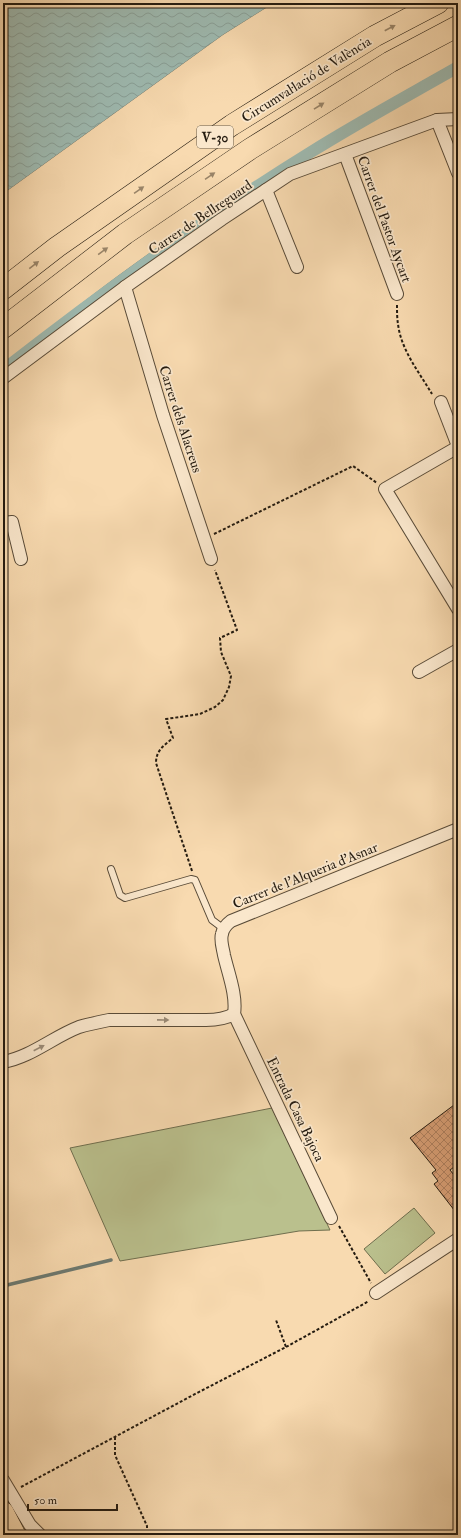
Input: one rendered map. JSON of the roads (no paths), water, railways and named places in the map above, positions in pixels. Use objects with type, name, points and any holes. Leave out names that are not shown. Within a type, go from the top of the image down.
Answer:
[{"type":"highway","name":"Circumval·lació de València","points":[[3,289],[57,247],[232,125],[375,36],[438,3]]},
{"type":"highway","name":"V-30","points":[[3,328],[125,234],[250,149],[390,62],[458,26]]},
{"type":"street","name":"Carrer de Bellreguard","points":[[3,378],[125,287],[222,219],[290,174],[437,120],[458,119]]},
{"type":"street","points":[[437,120],[458,173]]},
{"type":"street","name":"Carrer del Pastor Aycart","points":[[345,154],[397,294]]},
{"type":"street","points":[[266,190],[297,267]]},
{"type":"street","name":"Carrer dels Alacreus","points":[[125,287],[163,415],[211,559]]},
{"type":"street","points":[[441,402],[458,447],[385,489],[458,609]]},
{"type":"street","points":[[3,523],[12,522],[21,559]]},
{"type":"street","points":[[419,672],[458,650]]},
{"type":"street","name":"Carrer de l'Alqueria d'Asnar","points":[[224,929],[231,921],[239,916],[457,833]]},
{"type":"street","points":[[3,1062],[25,1054],[78,1028],[95,1022],[109,1020],[206,1020],[218,1019],[234,1014],[232,990],[222,946],[222,933],[224,929]]},
{"type":"street","name":"Entrada Casa Bajoca","points":[[234,1014],[331,1218]]},
{"type":"street","points":[[376,1293],[458,1239]]},
{"type":"street","points":[[3,1480],[12,1519],[30,1525],[40,1535]]},
{"type":"lane","points":[[111,869],[120,895],[125,898],[191,879],[195,880],[212,920],[224,929]]},
{"type":"water","points":[[3,3],[274,3],[223,35],[3,194]]},
{"type":"waterway","points":[[3,367],[118,278],[200,220],[327,138],[458,63]]},
{"type":"waterway","points":[[3,370],[154,257],[271,177],[366,119],[458,67]]},
{"type":"waterway","points":[[3,1286],[111,1260]]}]
